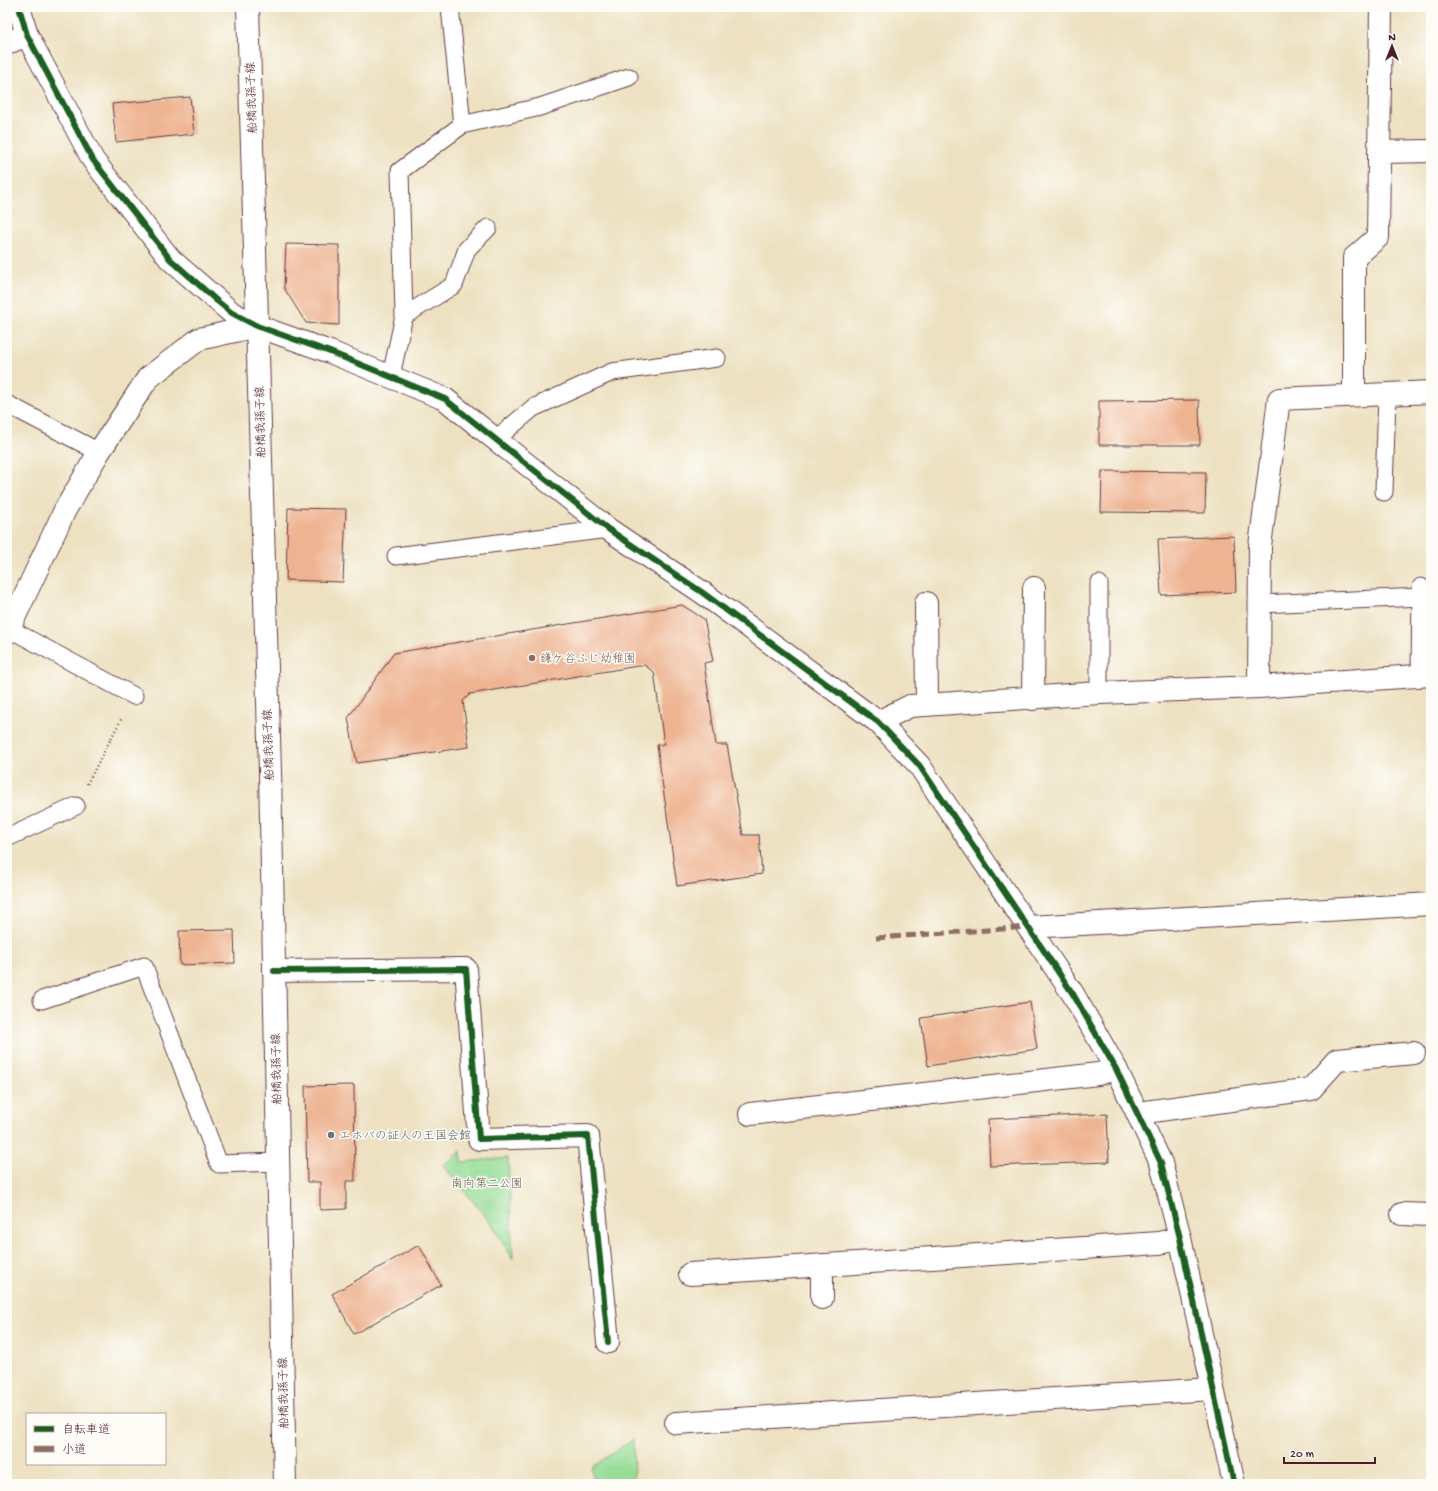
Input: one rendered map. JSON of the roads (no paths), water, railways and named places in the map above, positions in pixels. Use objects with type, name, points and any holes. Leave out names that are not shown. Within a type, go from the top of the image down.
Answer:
[{"type":"street","points":[[19,7],[27,35],[93,160],[170,259],[232,313],[257,326],[391,376],[445,399],[608,529],[703,593],[878,722],[919,765],[1029,926],[1073,994],[1116,1069],[1161,1163],[1180,1238],[1234,1484]]},
{"type":"street","name":"船橋我孫子線","points":[[248,7],[274,971],[285,1484]]},
{"type":"street","points":[[1354,395],[1354,258],[1378,237],[1381,7]]},
{"type":"street","points":[[7,44],[27,35]]},
{"type":"street","points":[[1379,152],[1431,151]]},
{"type":"street","points":[[9,631],[65,510],[99,452],[148,378],[199,339],[257,326]]},
{"type":"street","points":[[1259,687],[1260,546],[1279,399],[1431,392]]},
{"type":"street","points":[[1033,699],[1034,588]]},
{"type":"street","points":[[926,602],[927,705]]},
{"type":"street","points":[[878,722],[910,706],[1033,699],[1099,693],[1259,687],[1426,675]]},
{"type":"street","points":[[1029,926],[1431,904]]},
{"type":"street","points":[[274,971],[466,969],[479,1139],[588,1136],[608,1342]]},
{"type":"street","points":[[1138,1113],[1311,1089],[1337,1060],[1414,1053]]},
{"type":"street","points":[[750,1114],[1098,1074],[1116,1069]]},
{"type":"street","points":[[1402,1214],[1431,1215]]},
{"type":"street","points":[[690,1274],[1159,1244],[1180,1238]]},
{"type":"street","points":[[822,1265],[822,1298]]},
{"type":"street","points":[[676,1423],[1212,1389]]},
{"type":"lane","points":[[450,7],[462,125]]},
{"type":"lane","points":[[391,376],[404,316],[400,171],[462,125],[540,107],[628,77]]},
{"type":"lane","points":[[404,316],[454,285],[467,249],[488,228]]},
{"type":"lane","points":[[496,439],[533,408],[612,372],[717,358]]},
{"type":"lane","points":[[1384,492],[1387,394]]},
{"type":"lane","points":[[7,404],[99,452]]},
{"type":"lane","points":[[396,556],[608,529]]},
{"type":"lane","points":[[1099,584],[1099,693]]},
{"type":"lane","points":[[1260,604],[1422,592],[1426,675]]},
{"type":"lane","points":[[9,631],[134,696]]},
{"type":"lane","points":[[7,838],[76,806]]},
{"type":"lane","points":[[42,1000],[144,966],[219,1164],[278,1162]]},
{"type":"place","name":"鎌ケ谷ふじ幼稚園","points":[[532,658]]},
{"type":"place","name":"エホバの証人の王国会館","points":[[331,1135]]},
{"type":"park label","name":"南向第二公園","points":[[487,1183]]}]
